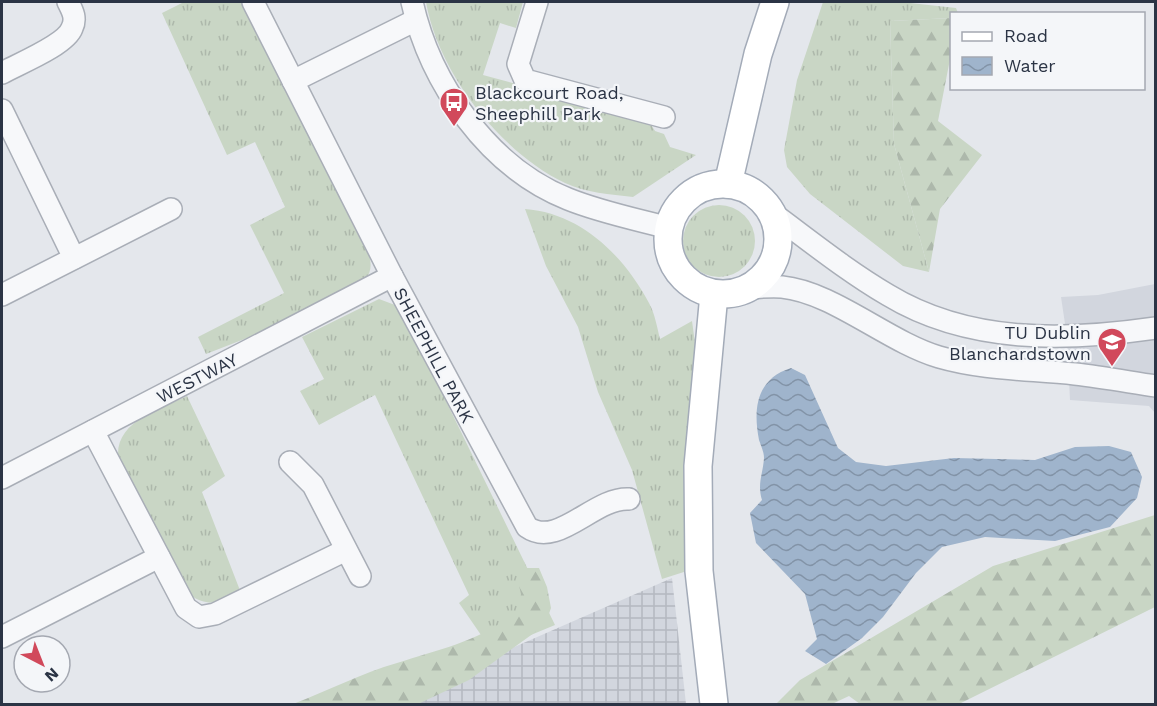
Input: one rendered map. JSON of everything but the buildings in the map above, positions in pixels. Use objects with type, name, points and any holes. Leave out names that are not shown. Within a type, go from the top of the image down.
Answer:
[{"type":"main road","points":[[728,184],[758,54],[775,2]]},
{"type":"main road","points":[[728,184],[745,189],[760,199],[771,213],[777,229],[778,246],[773,263],[764,277],[750,288],[733,294],[714,294],[696,288],[682,277],[672,261],[667,243],[669,228],[677,207],[691,194],[709,186],[728,184]]},
{"type":"main road","points":[[714,294],[698,466],[699,572],[714,705]]},
{"type":"street","points":[[2,73],[70,33],[74,15],[68,2]]},
{"type":"street","name":"SHEEPHILL PARK","points":[[253,2],[392,276],[527,527],[543,534],[556,531],[609,501],[629,499]]},
{"type":"street","points":[[537,2],[518,64],[525,80],[664,117]]},
{"type":"street","points":[[293,81],[414,11],[429,55],[449,93],[468,120],[505,160],[566,198],[669,228]]},
{"type":"street","points":[[2,110],[74,258]]},
{"type":"street","points":[[2,295],[171,209]]},
{"type":"street","points":[[771,213],[890,297],[965,326],[1033,337],[1093,336],[1155,328]]},
{"type":"street","name":"WESTWAY","points":[[2,478],[392,276]]},
{"type":"street","points":[[750,288],[783,287],[804,292],[830,303],[890,337],[940,357],[990,368],[1075,374],[1155,386]]},
{"type":"street","points":[[93,431],[186,608],[199,617],[215,614],[346,550]]},
{"type":"street","points":[[290,462],[313,485],[360,576]]},
{"type":"street","points":[[2,637],[159,556]]},
{"type":"shaded area","name":"TU Dublin Blanchardstown","points":[[1155,284],[1155,413],[1149,406],[1070,400],[1067,337],[1061,297],[1098,295]]},
{"type":"shaded area","points":[[672,578],[686,704],[392,704],[464,669]]},
{"type":"green space","points":[[184,2],[241,2],[361,235],[371,264],[369,275],[365,280],[288,322],[206,354],[198,337],[284,293],[250,225],[285,207],[255,142],[227,155],[162,13]]},
{"type":"green space","points":[[426,2],[523,2],[516,28],[500,23],[483,75],[648,120],[655,131],[664,134],[670,147],[696,155],[633,197],[590,191],[565,183],[541,169],[518,151],[496,131],[476,107],[458,82],[444,55],[433,29]]},
{"type":"green space","points":[[823,2],[901,2],[956,8],[958,12],[950,12],[950,18],[890,21],[894,144],[929,272],[903,266],[810,194],[787,167],[784,150],[797,80]]},
{"type":"green space","points":[[950,18],[950,59],[938,121],[982,155],[940,209],[929,272],[894,144],[890,21]]},
{"type":"green space","points":[[719,205],[739,211],[749,221],[755,241],[749,261],[739,271],[719,277],[699,271],[689,261],[683,241],[689,221],[699,211]]},
{"type":"green space","points":[[525,209],[545,212],[582,228],[614,254],[627,269],[649,303],[660,339],[692,321],[696,350],[687,571],[662,579],[632,470],[598,392],[578,327],[546,266]]},
{"type":"green space","points":[[379,299],[395,305],[408,323],[555,625],[492,651],[459,603],[469,595],[375,395],[319,425],[300,391],[324,379],[302,337]]},
{"type":"green space","points":[[187,396],[225,476],[202,492],[241,593],[215,602],[203,601],[190,595],[118,454],[125,432],[133,424],[154,411]]},
{"type":"green space","points":[[1155,515],[1155,607],[959,704],[860,704],[849,696],[832,704],[776,704],[800,680],[993,566]]},
{"type":"green space","points":[[523,568],[539,568],[547,587],[551,608],[545,625],[469,680],[418,704],[293,704],[371,672],[461,642],[491,629],[519,610],[521,594],[517,577]]},
{"type":"water","points":[[791,368],[805,375],[838,448],[856,462],[886,466],[954,458],[1035,460],[1075,447],[1109,446],[1131,452],[1142,477],[1137,498],[1110,527],[1055,541],[985,537],[942,547],[916,573],[883,617],[862,638],[826,664],[805,651],[817,639],[805,594],[756,543],[750,513],[762,500],[760,484],[764,456],[757,428],[757,406],[764,387],[770,380]]},
{"type":"place","name":"Blackcourt Road, Sheephill Park","points":[[454,128]]},
{"type":"place","name":"TU Dublin Blanchardstown","points":[[1112,368]]}]
